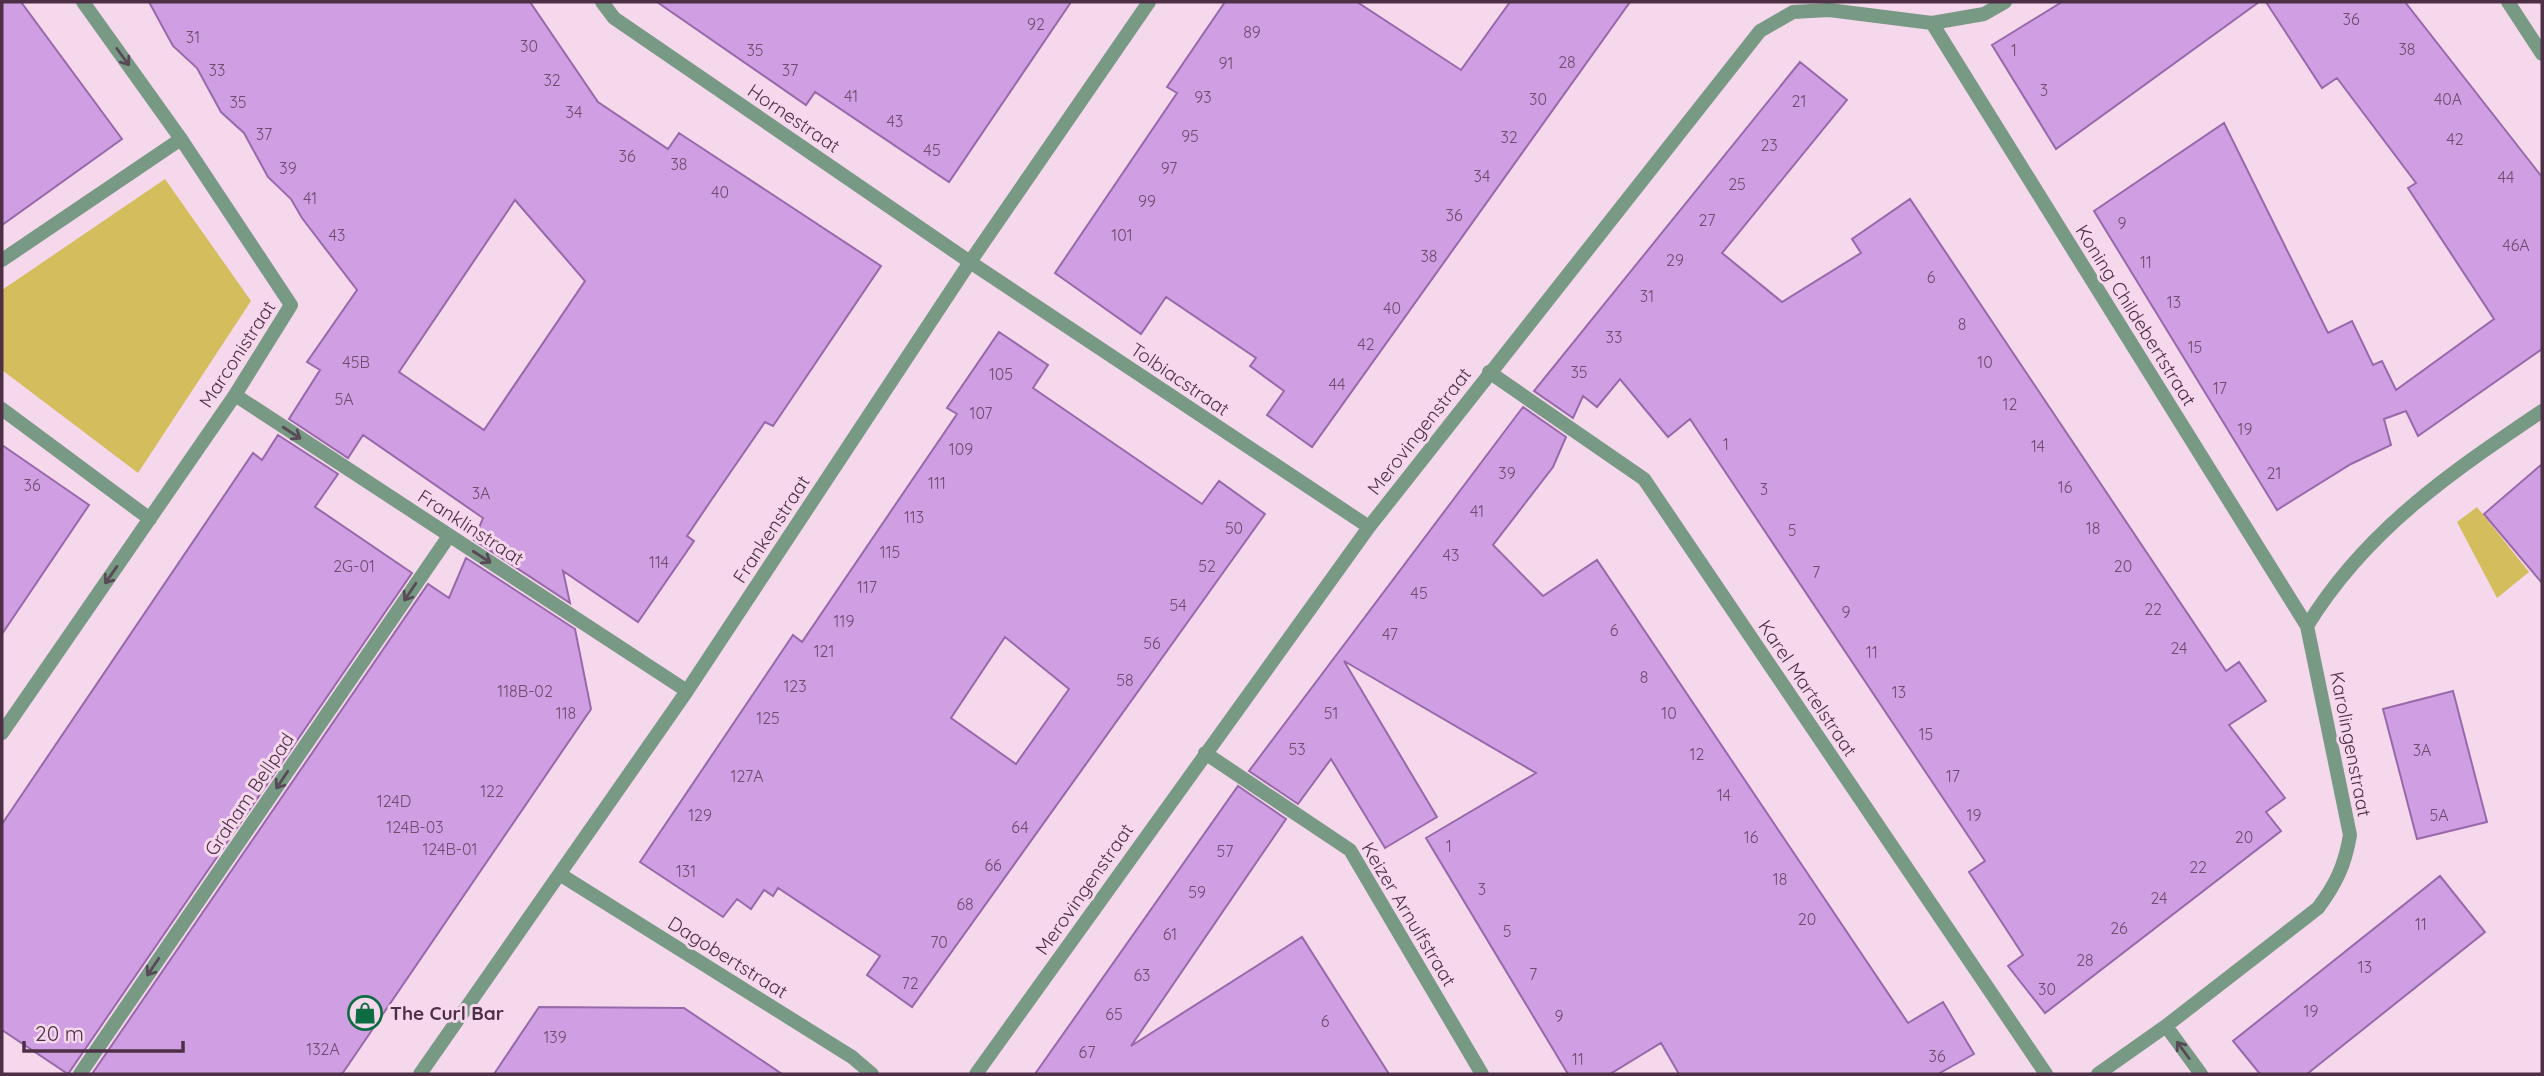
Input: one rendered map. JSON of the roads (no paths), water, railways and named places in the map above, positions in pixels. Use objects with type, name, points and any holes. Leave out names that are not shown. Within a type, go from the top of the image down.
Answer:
[{"type":"street","name":"Marconistraat","points":[[2,733],[235,395],[291,305],[181,139],[83,2]]},
{"type":"street","name":"Hornestraat","points":[[602,2],[614,18],[970,262]]},
{"type":"street","name":"Frankenstraat","points":[[421,1074],[687,691],[970,262],[1149,2]]},
{"type":"street","name":"Merovingenstraat","points":[[976,1074],[1369,527],[1760,31],[1793,12],[1829,10],[1932,23],[1984,14],[2005,2]]},
{"type":"street","points":[[2508,2],[2542,54]]},
{"type":"street","name":"Koning Childebertstraat","points":[[1932,23],[2307,626]]},
{"type":"street","points":[[2,260],[181,139]]},
{"type":"street","name":"Tolbiacstraat","points":[[970,262],[1369,527]]},
{"type":"street","name":"Karel Martelstraat","points":[[1489,372],[1644,478],[2046,1074]]},
{"type":"street","name":"Franklinstraat","points":[[235,395],[687,691]]},
{"type":"street","points":[[2,409],[150,519]]},
{"type":"street","points":[[2307,626],[2332,586],[2352,563],[2423,494],[2542,411]]},
{"type":"street","name":"Graham Bellpad","points":[[80,1074],[449,536]]},
{"type":"street","name":"Karolingenstraat","points":[[2098,1074],[2318,908],[2335,886],[2346,863],[2350,835],[2345,803],[2307,626]]},
{"type":"street","name":"Keizer Arnulfstraat","points":[[1205,753],[1350,850],[1482,1074]]},
{"type":"street","name":"Dagobertstraat","points":[[561,875],[852,1057],[872,1074]]},
{"type":"street","points":[[2165,1026],[2201,1074]]},
{"type":"place","name":"The Curl Bar","points":[[365,1013]]}]
